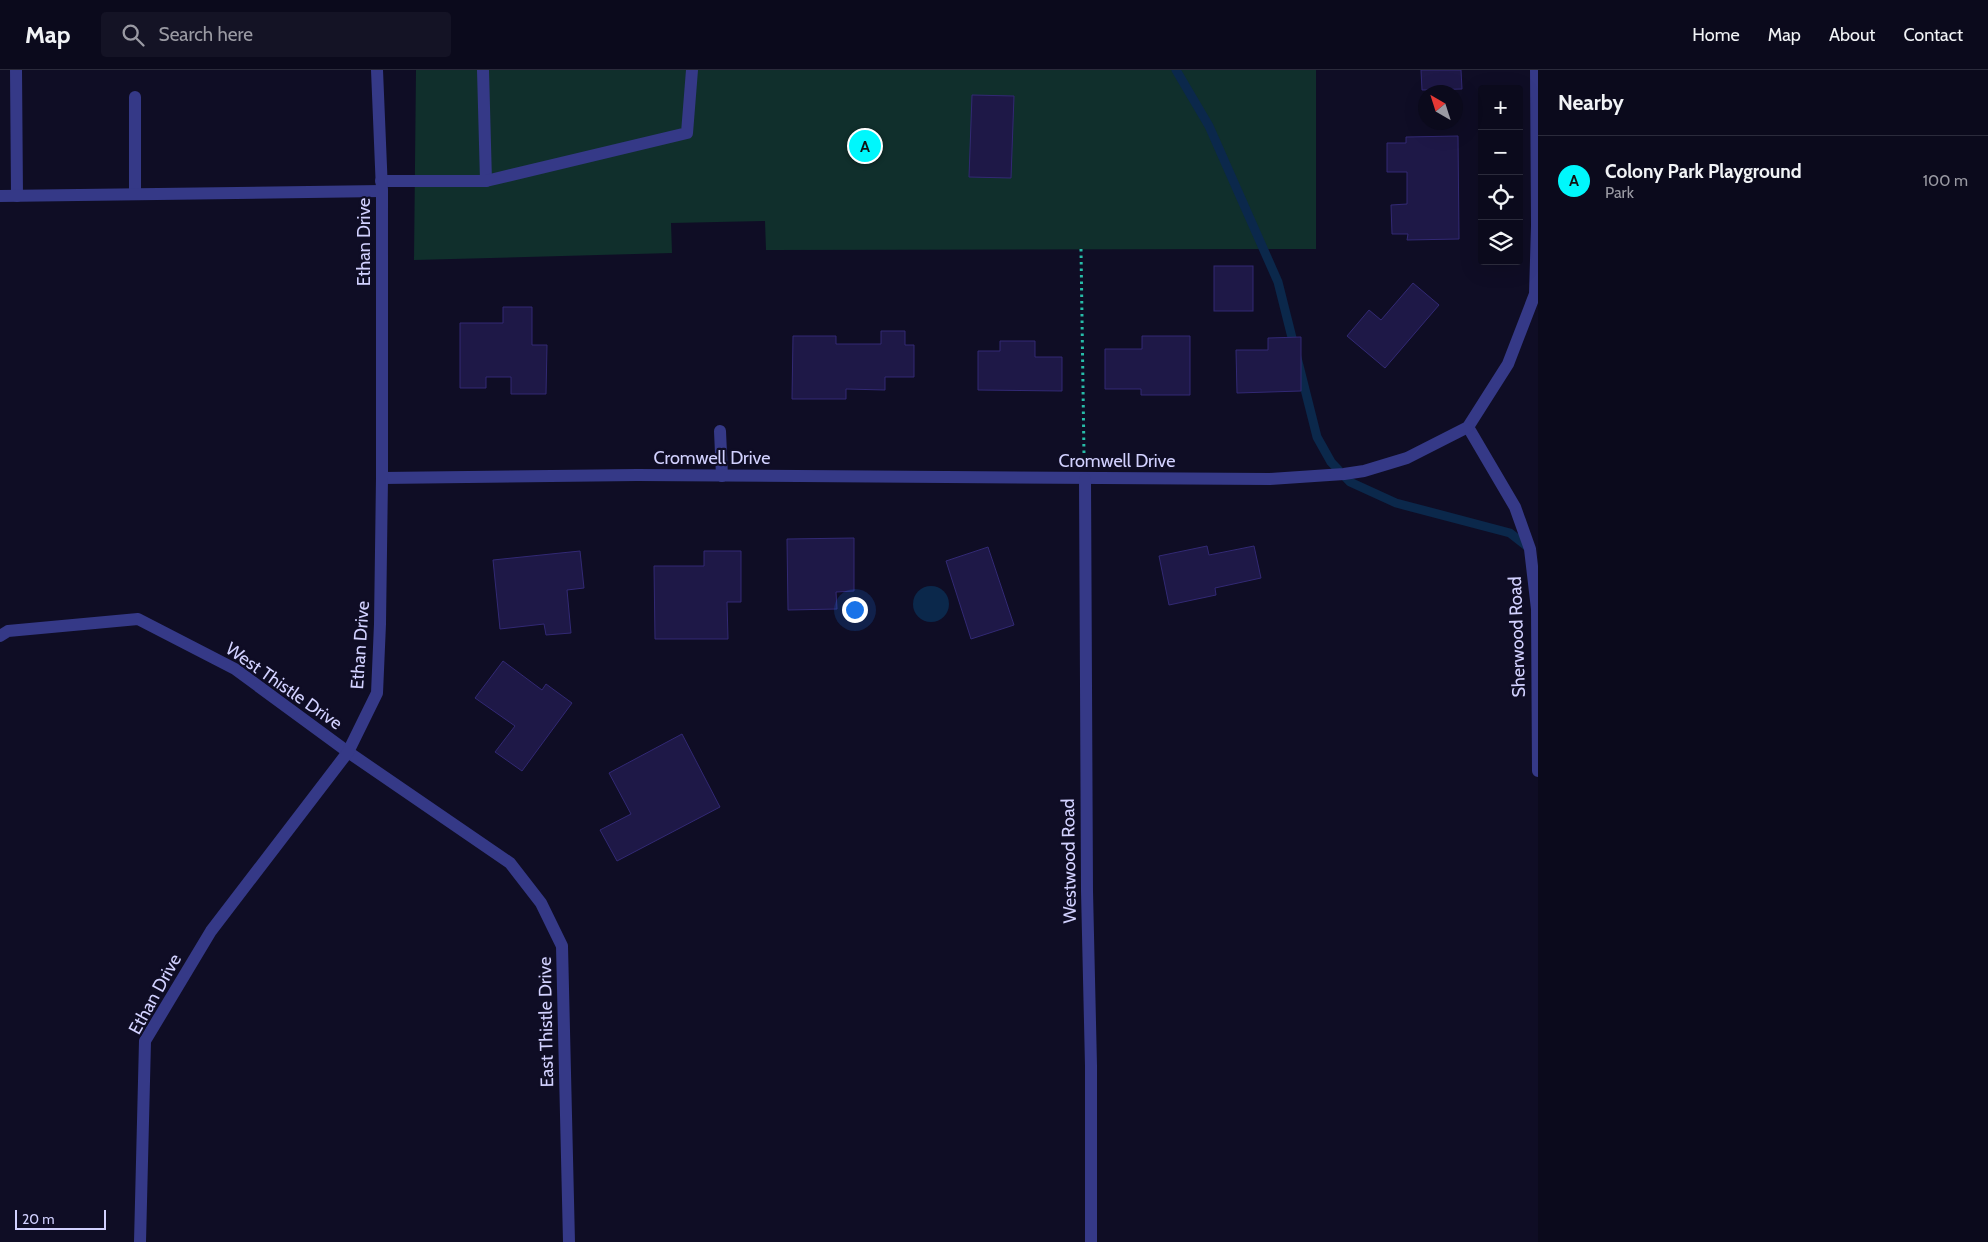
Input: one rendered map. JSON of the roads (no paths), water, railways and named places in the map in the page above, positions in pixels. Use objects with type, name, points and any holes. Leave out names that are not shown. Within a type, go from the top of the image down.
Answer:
[{"type":"street","points":[[16,70],[17,196]]},
{"type":"street","name":"Ethan Drive","points":[[140,1242],[145,1041],[212,931],[348,752],[378,693],[382,478],[382,186],[377,70]]},
{"type":"street","points":[[483,70],[486,181]]},
{"type":"street","points":[[0,196],[135,194],[486,181],[687,132],[692,70]]},
{"type":"street","points":[[1468,427],[1508,364],[1534,294],[1537,226],[1536,70]]},
{"type":"street","points":[[135,97],[135,194]]},
{"type":"street","name":"Cromwell Drive","points":[[382,478],[722,476],[1270,479],[1364,471],[1407,458],[1468,427]]},
{"type":"street","name":"Sherwood Road","points":[[1468,427],[1515,507],[1530,549],[1537,609],[1538,771]]},
{"type":"street","points":[[720,431],[722,476]]},
{"type":"street","name":"Westwood Road","points":[[1085,479],[1091,1242]]},
{"type":"street","name":"West Thistle Drive","points":[[0,636],[8,631],[138,619],[235,669],[348,752]]},
{"type":"street","name":"East Thistle Drive","points":[[348,752],[510,863],[541,903],[562,946],[569,1242]]},
{"type":"water","points":[[931,586],[943,592],[949,604],[943,616],[931,622],[919,616],[913,604],[919,592]]},
{"type":"waterway","points":[[1176,70],[1209,126],[1278,282],[1317,437],[1331,462],[1350,482],[1396,503],[1510,533],[1529,548]]},
{"type":"place","name":"Colony Park Playground","points":[[865,146]]}]
